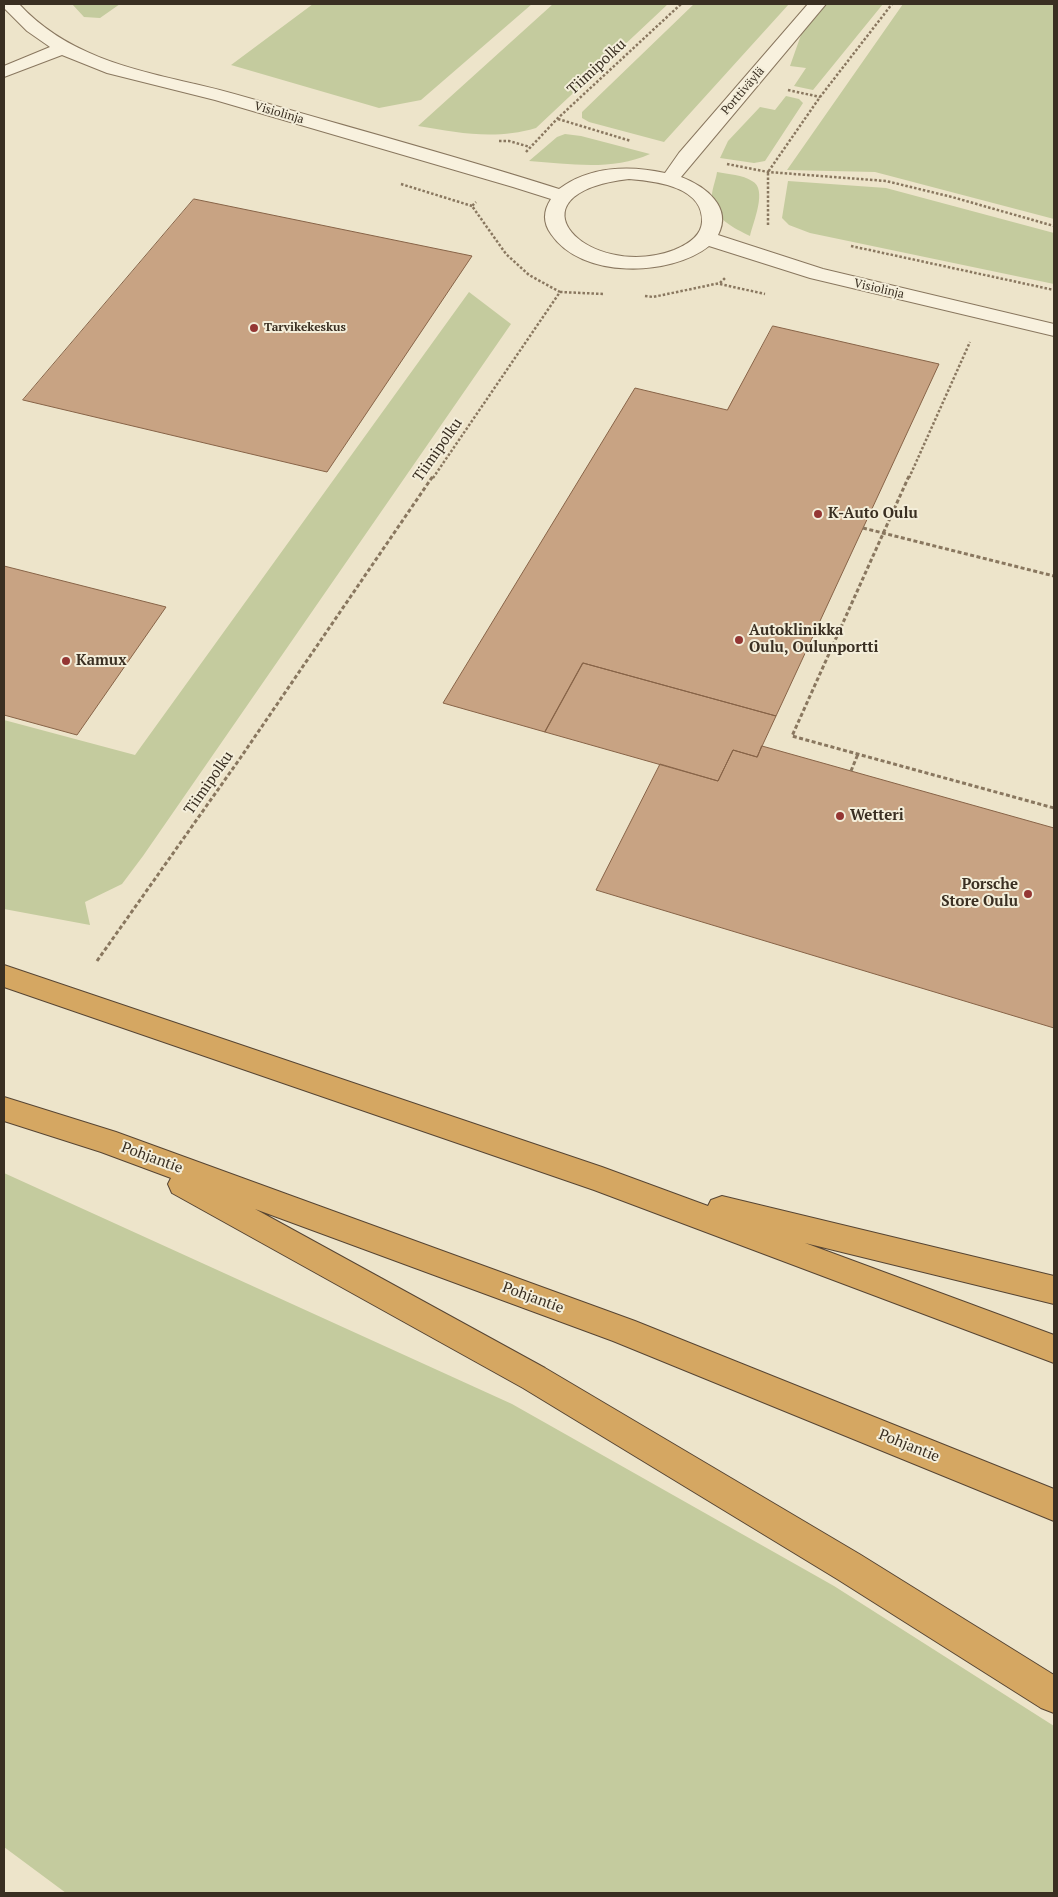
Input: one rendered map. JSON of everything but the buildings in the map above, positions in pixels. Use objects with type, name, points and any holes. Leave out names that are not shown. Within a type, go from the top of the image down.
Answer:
[{"type":"highway","points":[[4,976],[602,1180],[1054,1349]]},
{"type":"highway","name":"Pohjantie","points":[[4,1109],[106,1141],[624,1331],[1054,1505]]},
{"type":"highway","points":[[106,1141],[534,1378],[849,1567],[1054,1695]]},
{"type":"highway","points":[[602,1180],[1054,1290]]},
{"type":"street","name":"Visiolinja","points":[[10,4],[19,15],[40,33],[81,57],[130,73],[215,94],[500,176],[562,196]]},
{"type":"street","name":"Porttiväylä","points":[[670,179],[686,157],[817,4]]},
{"type":"street","points":[[4,72],[63,48]]},
{"type":"street","points":[[629,174],[650,175],[670,179],[693,190],[709,204],[713,216],[712,227],[706,238],[695,248],[660,260],[618,261],[598,257],[580,250],[567,241],[558,230],[554,218],[556,207],[562,196],[590,180],[609,175],[629,174]]},
{"type":"street","name":"Visiolinja","points":[[706,238],[817,274],[1054,330]]},
{"type":"path","name":"Tiimipolku","points":[[97,961],[241,757],[560,292],[529,275],[506,254],[472,206],[557,119],[681,4]]},
{"type":"path","points":[[644,296],[653,297],[720,284],[768,225],[768,172],[820,96],[892,4]]},
{"type":"path","points":[[783,89],[820,96]]},
{"type":"path","points":[[768,172],[886,181],[952,197],[1054,226]]},
{"type":"path","points":[[768,225],[776,227]]},
{"type":"path","points":[[845,245],[1054,290]]},
{"type":"path","points":[[560,292],[607,295]]},
{"type":"path","points":[[971,340],[792,736],[1054,808]]},
{"type":"path","points":[[863,528],[1054,576]]},
{"type":"path","points":[[851,771],[858,754]]},
{"type":"green space","points":[[72,4],[120,4],[100,18],[84,17]]},
{"type":"green space","points":[[313,4],[532,4],[421,100],[379,108],[231,65]]},
{"type":"green space","points":[[553,4],[668,4],[536,128],[506,134],[477,134],[418,126]]},
{"type":"green space","points":[[694,4],[789,4],[664,142],[589,122],[582,118],[582,112]]},
{"type":"green space","points":[[826,4],[883,4],[813,90],[794,86],[806,68],[790,66],[802,32]]},
{"type":"green space","points":[[903,4],[1054,4],[1054,219],[875,172],[787,170]]},
{"type":"green space","points":[[786,96],[799,99],[803,103],[765,161],[754,163],[720,158],[728,141],[760,107],[775,110]]},
{"type":"green space","points":[[565,134],[581,136],[650,154],[621,163],[591,165],[529,161],[557,137]]},
{"type":"green space","points":[[717,172],[744,177],[757,185],[759,191],[758,206],[750,236],[726,222],[717,212],[712,196]]},
{"type":"green space","points":[[788,181],[886,188],[1054,233],[1054,284],[810,233],[789,225],[782,218]]},
{"type":"green space","points":[[469,292],[511,324],[122,884],[85,902],[90,925],[4,909],[4,720],[135,755]]},
{"type":"green space","points":[[4,1173],[512,1404],[834,1586],[1054,1726],[1054,1893],[66,1893],[4,1847]]},
{"type":"place","name":"Tarvikekeskus","points":[[254,328]]},
{"type":"place","name":"K-Auto Oulu","points":[[818,514]]},
{"type":"place","name":"Autoklinikka Oulu, Oulunportti","points":[[739,640]]},
{"type":"place","name":"Kamux","points":[[66,661]]},
{"type":"place","name":"Wetteri","points":[[840,816]]},
{"type":"place","name":"Porsche Store Oulu","points":[[1028,894]]}]
